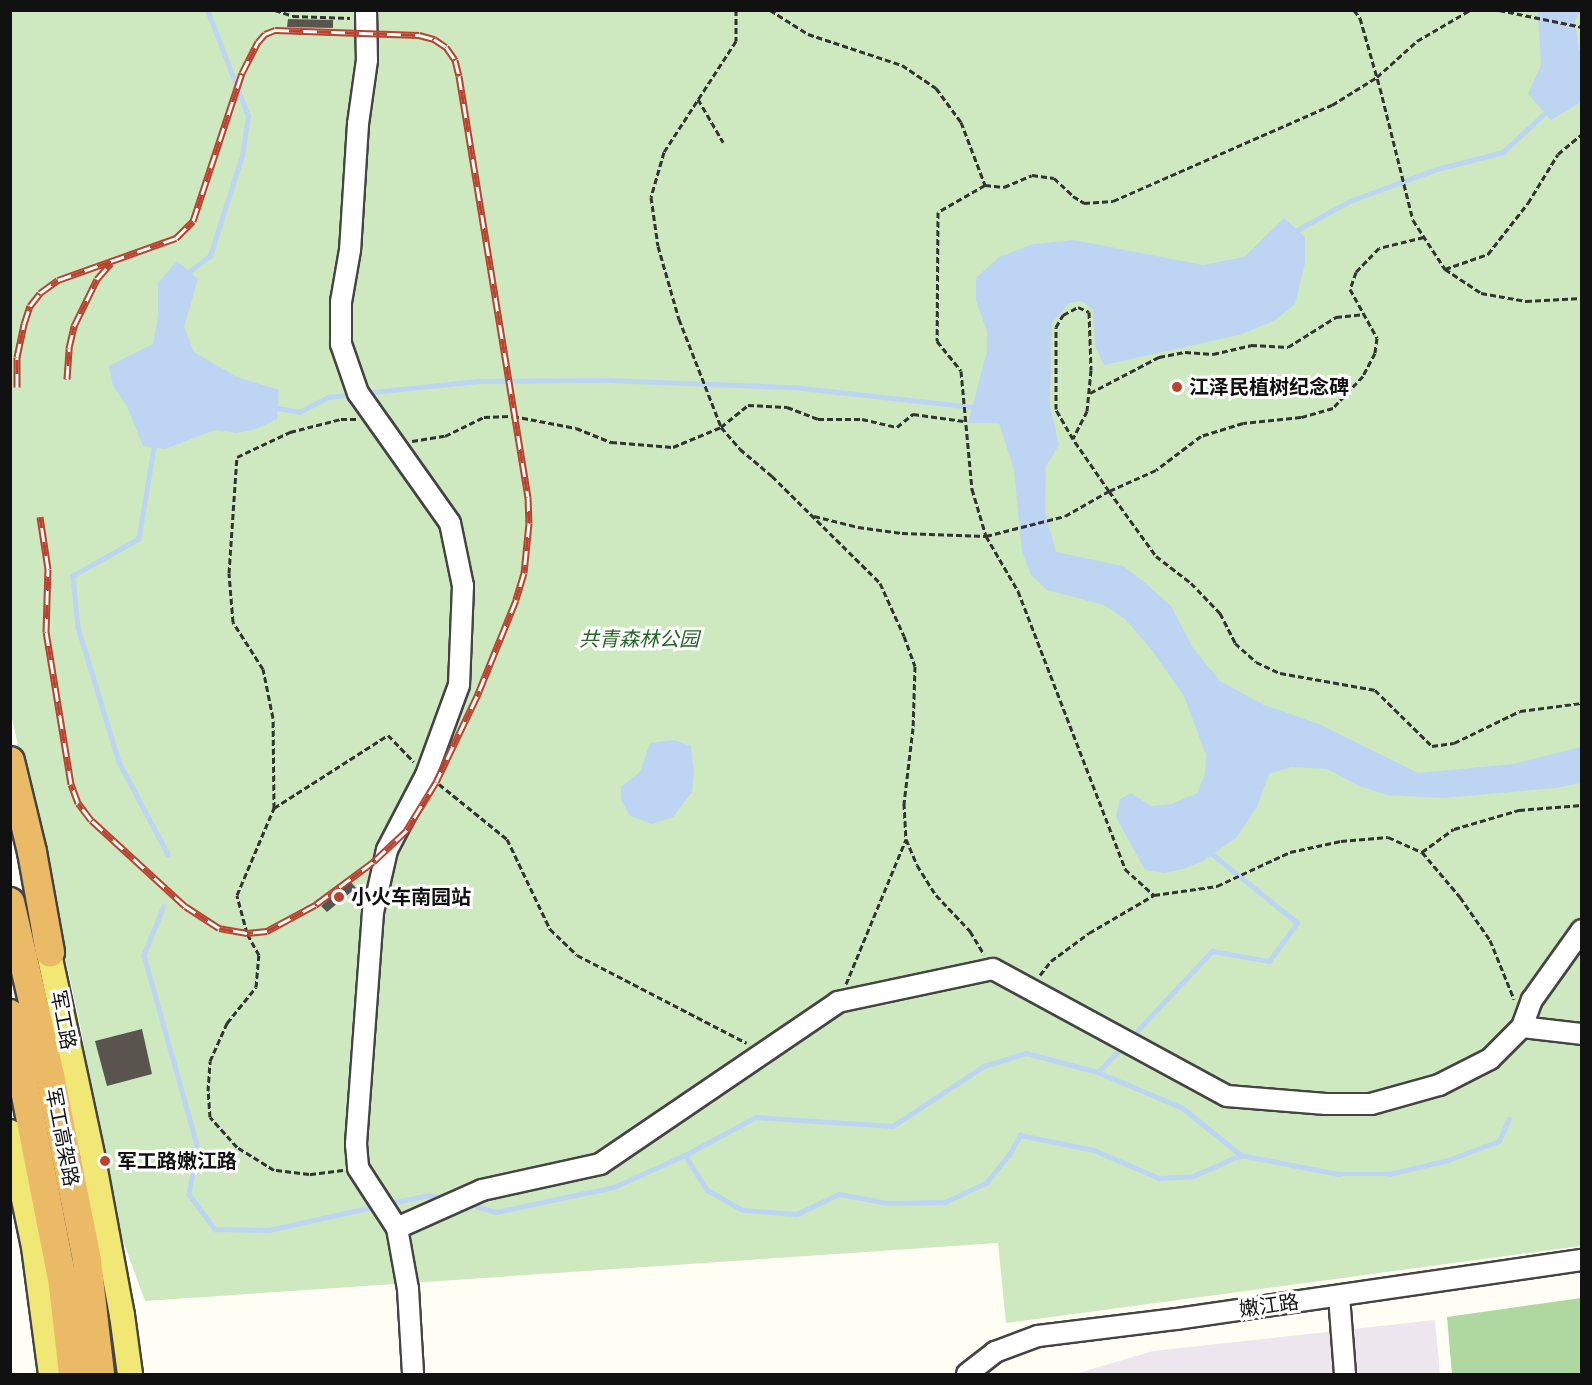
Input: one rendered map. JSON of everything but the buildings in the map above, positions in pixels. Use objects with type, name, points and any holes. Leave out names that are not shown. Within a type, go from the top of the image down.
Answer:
[{"type":"highway","points":[[10,761],[32,852],[50,952]]},
{"type":"highway","name":"军工高架路","points":[[10,902],[50,1074],[87,1261],[100,1374]]},
{"type":"highway","name":"军工高架路","points":[[10,1014],[63,1285],[73,1374]]},
{"type":"main road","name":"军工路","points":[[10,809],[50,952],[97,1181],[122,1315],[130,1374]]},
{"type":"main road","points":[[10,1132],[33,1247],[51,1374]]},
{"type":"street","points":[[366,17],[367,60],[358,124],[350,250],[340,302],[340,344],[358,393],[450,523],[463,586],[459,685],[426,775],[387,850],[373,912],[356,1144],[358,1168],[397,1228],[408,1289],[413,1374]]},
{"type":"street","points":[[397,1228],[482,1191],[600,1164],[838,1002],[993,969],[1227,1096],[1326,1104],[1371,1104],[1439,1085],[1490,1059],[1522,1027],[1532,1000],[1581,930]]},
{"type":"street","points":[[1522,1027],[1581,1034]]},
{"type":"street","name":"嫩江路","points":[[967,1374],[995,1352],[1038,1336],[1339,1296],[1581,1260]]},
{"type":"street","points":[[1339,1296],[1345,1374]]},
{"type":"path","points":[[275,10],[293,16],[366,17]]},
{"type":"path","points":[[736,10],[736,41],[664,152],[651,197],[658,246],[679,319],[721,427],[740,449],[772,476],[880,583],[915,666],[914,728],[904,803],[906,839],[917,865],[936,895],[970,931],[993,969]]},
{"type":"path","points":[[770,10],[808,34],[902,65],[936,88],[961,122],[985,185]]},
{"type":"path","points":[[1354,10],[1360,18],[1377,77],[1413,220],[1445,269],[1481,293],[1526,301],[1581,298]]},
{"type":"path","points":[[1154,895],[1125,869],[1018,591],[986,536],[972,489],[961,371],[938,341],[938,212],[985,185],[1004,187],[1032,175],[1054,177],[1072,196],[1084,203],[1113,201],[1332,105],[1377,77],[1418,41],[1470,10]]},
{"type":"path","points":[[1499,10],[1581,27]]},
{"type":"path","points":[[698,99],[723,142]]},
{"type":"path","points":[[1445,269],[1488,254],[1528,203],[1558,154],[1581,134]]},
{"type":"path","points":[[812,516],[858,527],[902,533],[986,536],[1065,516],[1109,491],[1156,470],[1201,436],[1243,423],[1301,417],[1333,408],[1364,376],[1375,353],[1377,338],[1350,289],[1356,272],[1379,248],[1424,237]]},
{"type":"path","points":[[1073,440],[1087,411],[1090,393],[1089,312],[1078,307],[1064,315],[1056,327],[1056,409],[1073,440],[1156,556],[1191,583],[1220,613],[1235,643],[1256,662],[1280,673],[1375,690],[1432,746],[1454,743],[1520,711],[1581,703]]},
{"type":"path","points":[[1090,393],[1159,357],[1185,352],[1213,354],[1251,345],[1288,347],[1336,317],[1364,314]]},
{"type":"path","points":[[395,444],[445,436],[484,417],[525,417],[576,428],[612,442],[672,447],[721,427],[748,405],[787,407],[818,419],[862,419],[897,427],[914,414],[964,419]]},
{"type":"path","points":[[358,1168],[309,1174],[274,1170],[237,1147],[210,1117],[210,1061],[227,1023],[256,987],[259,955],[246,933],[237,895],[274,808],[273,718],[263,669],[233,622],[229,573],[237,457],[290,432],[340,419],[377,418]]},
{"type":"path","points":[[274,808],[388,735],[426,775],[507,839],[550,929],[577,955],[765,1052]]},
{"type":"path","points":[[1422,852],[1454,829],[1519,810],[1581,805]]},
{"type":"path","points":[[1029,988],[1051,961],[1089,933],[1154,895],[1217,886],[1255,866],[1290,852],[1341,840],[1388,837],[1422,852],[1460,897],[1490,940],[1522,1027]]},
{"type":"path","points":[[838,1002],[906,839]]},
{"type":"shaded area","points":[[1435,1320],[1440,1374],[1075,1374],[1153,1351]]},
{"type":"green space","name":"共青森林公园","points":[[10,11],[1581,11],[1581,1246],[1006,1323],[998,1243],[145,1301],[114,1216],[80,1024],[11,714]]},
{"type":"green space","points":[[1581,1298],[1581,1374],[1452,1374],[1447,1317]]},
{"type":"water","points":[[1538,11],[1581,11],[1575,20],[1581,52],[1581,102],[1551,120],[1528,94],[1541,65]]},
{"type":"water","points":[[1284,218],[1305,237],[1305,263],[1295,304],[1274,321],[1239,335],[1104,365],[1095,346],[1093,310],[1082,301],[1069,303],[1052,323],[1050,406],[1059,445],[1046,466],[1045,512],[1056,552],[1123,566],[1143,581],[1171,606],[1193,648],[1220,681],[1264,705],[1319,724],[1418,773],[1513,764],[1581,747],[1581,783],[1556,788],[1442,798],[1387,795],[1359,786],[1327,769],[1291,767],[1269,774],[1257,807],[1236,838],[1203,861],[1183,869],[1164,873],[1145,870],[1116,817],[1120,799],[1131,793],[1151,806],[1172,804],[1197,793],[1205,774],[1206,755],[1184,696],[1151,649],[1125,619],[1104,605],[1047,590],[1031,575],[1022,552],[1014,470],[999,423],[968,423],[987,351],[987,331],[976,301],[976,278],[999,257],[1033,244],[1074,240],[1203,265],[1244,257]]},
{"type":"water","points":[[177,261],[198,279],[184,327],[194,352],[237,377],[279,390],[277,419],[256,429],[237,433],[215,430],[165,449],[143,446],[127,406],[113,386],[109,366],[153,344],[158,316],[158,283]]},
{"type":"water","points":[[674,740],[691,746],[694,772],[692,792],[673,817],[652,824],[630,816],[621,800],[621,787],[640,772],[650,743]]},
{"type":"waterway","points":[[186,274],[210,256],[242,156],[248,116],[207,10]]},
{"type":"waterway","points":[[1297,230],[1350,201],[1437,169],[1503,152],[1545,113]]},
{"type":"waterway","points":[[364,393],[479,381],[607,380],[793,387],[973,407]]},
{"type":"waterway","points":[[272,407],[299,412],[329,397],[352,394]]},
{"type":"waterway","points":[[155,442],[139,539],[73,576],[78,627],[119,762],[168,854]]},
{"type":"waterway","points":[[1137,1031],[1212,951],[1269,961],[1297,923],[1209,852]]},
{"type":"waterway","points":[[164,906],[144,955],[198,1148],[189,1194],[215,1229],[269,1230],[368,1208]]},
{"type":"waterway","points":[[476,1206],[496,1212],[614,1187],[685,1155],[756,1117],[893,1126],[984,1066],[1026,1053],[1098,1072],[1117,1052]]},
{"type":"waterway","points":[[1098,1072],[1183,1108],[1241,1155]]},
{"type":"waterway","points":[[685,1155],[707,1190],[743,1210],[797,1214],[839,1194],[888,1203],[945,1202],[986,1183],[1009,1155],[1020,1135],[1094,1150],[1159,1178],[1193,1176],[1241,1155],[1339,1174],[1389,1174],[1448,1160],[1499,1141],[1509,1119]]},
{"type":"waterway","points":[[396,1202],[428,1195],[438,1197]]},
{"type":"railway","points":[[17,387],[17,357],[24,324],[30,306],[40,293],[58,280],[176,238],[193,221],[242,73],[258,42],[265,34],[275,30],[419,35],[434,39],[446,47],[455,60],[459,76],[528,497],[529,523],[524,573],[516,600],[477,696],[436,782],[406,831],[373,862],[315,905],[267,931],[247,933],[219,928],[185,906],[91,820],[78,803],[71,784],[46,632],[48,569],[40,517]]},
{"type":"railway","points":[[67,379],[69,348],[74,326],[97,279],[111,263]]},
{"type":"place","name":"江泽民植树纪念碑","points":[[1177,387]]},
{"type":"place","name":"小火车南园站","points":[[339,897]]},
{"type":"place","name":"军工路嫩江路","points":[[105,1161]]}]
